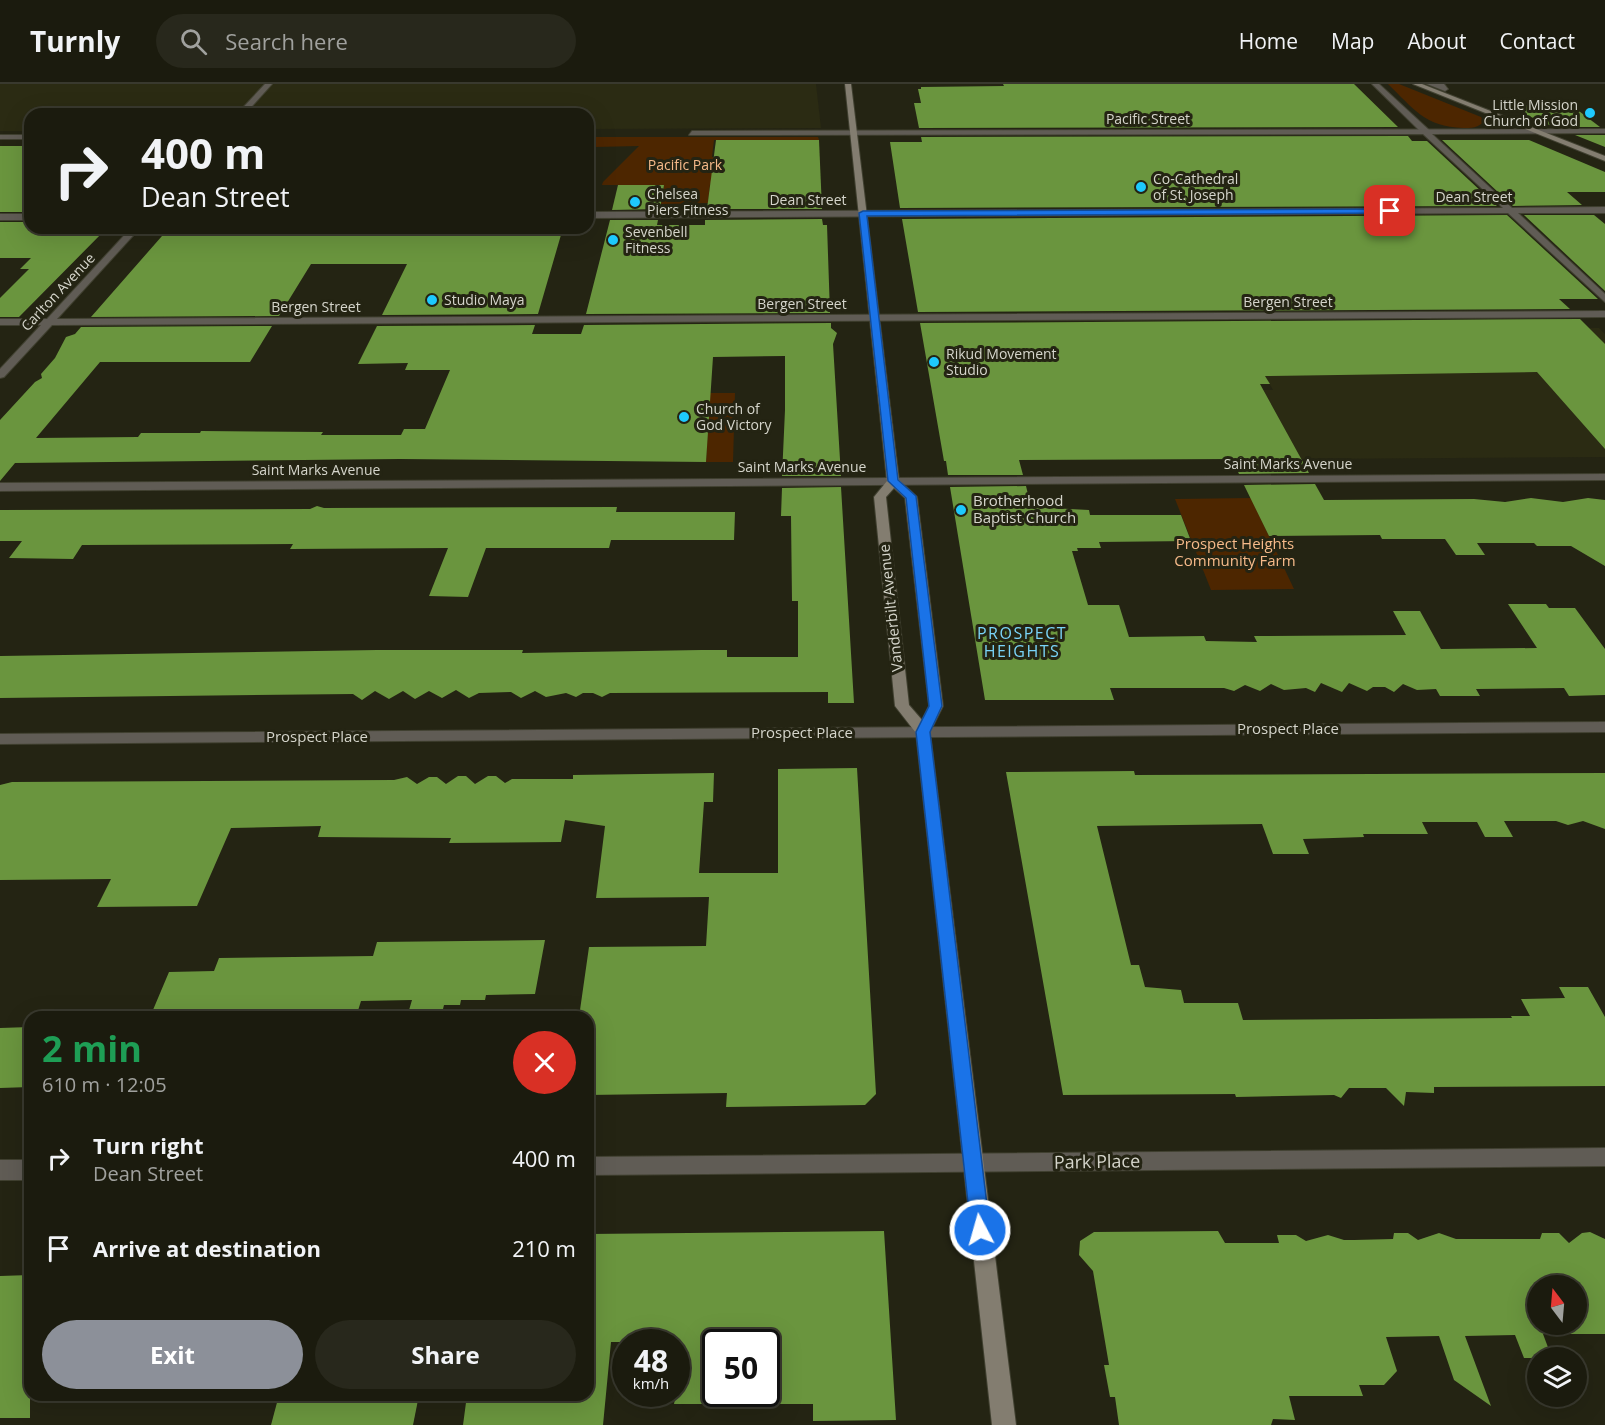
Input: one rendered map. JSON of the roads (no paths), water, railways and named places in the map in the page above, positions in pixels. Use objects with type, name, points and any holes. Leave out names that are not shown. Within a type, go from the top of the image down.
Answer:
[{"type":"main road","points":[[848,84],[893,481],[911,496],[936,706],[923,732],[1004,1425]]},
{"type":"main road","points":[[1416,84],[1605,159]]},
{"type":"main road","points":[[1442,84],[1468,105]]},
{"type":"main road","name":"Vanderbilt Avenue","points":[[893,481],[879,497],[902,706],[923,732]]},
{"type":"street","points":[[247,108],[269,84]]},
{"type":"street","points":[[1375,84],[1605,299]]},
{"type":"street","points":[[1430,84],[1445,89],[1442,84]]},
{"type":"street","name":"Pacific Street","points":[[692,133],[1605,131]]},
{"type":"street","points":[[0,137],[24,137]]},
{"type":"street","name":"Dean Street","points":[[594,215],[1605,210]]},
{"type":"street","points":[[0,218],[24,217]]},
{"type":"street","name":"Carlton Avenue","points":[[0,375],[130,234]]},
{"type":"street","name":"Bergen Street","points":[[0,322],[1605,314]]},
{"type":"street","name":"Saint Marks Avenue","points":[[0,487],[1605,477]]},
{"type":"street","name":"Prospect Place","points":[[0,739],[1605,727]]},
{"type":"street","name":"Park Place","points":[[594,1166],[1605,1157]]},
{"type":"street","points":[[0,1170],[24,1170]]},
{"type":"place","name":"Little Mission Church of God","points":[[1590,113]]},
{"type":"place","name":"Co-Cathedral of St. Joseph","points":[[1141,187]]},
{"type":"place","name":"Chelsea Piers Fitness","points":[[635,202]]},
{"type":"place","name":"Sevenbell Fitness","points":[[613,240]]},
{"type":"place","name":"Studio Maya","points":[[432,300]]},
{"type":"place","name":"Rikud Movement Studio","points":[[934,362]]},
{"type":"place","name":"Church of God Victory","points":[[684,417]]},
{"type":"place","name":"Brotherhood Baptist Church","points":[[961,510]]},
{"type":"district","name":"PROSPECT HEIGHTS","points":[[1022,642]]},
{"type":"park label","name":"Pacific Park","points":[[685,165]]},
{"type":"park label","name":"Prospect Heights Community Farm","points":[[1235,552]]}]
